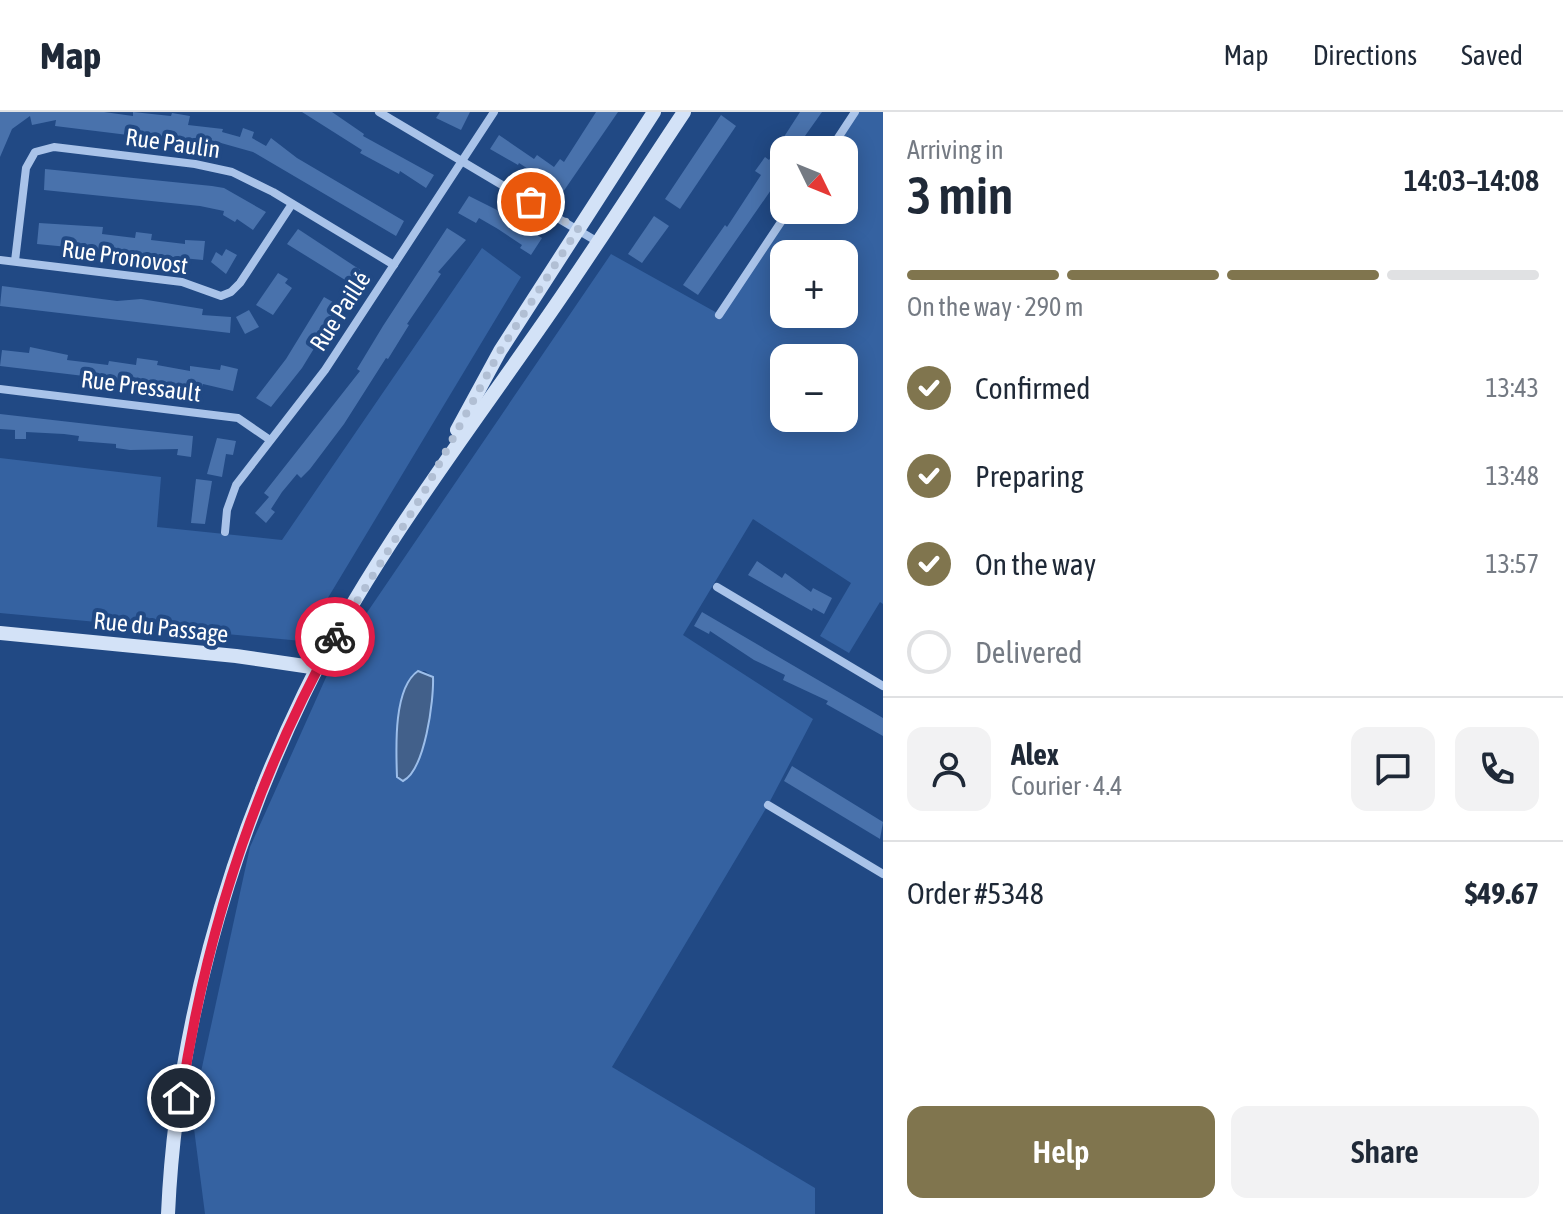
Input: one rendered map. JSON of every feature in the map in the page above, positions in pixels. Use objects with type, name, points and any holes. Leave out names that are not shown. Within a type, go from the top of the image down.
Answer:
[{"type":"main road","points":[[168,1214],[185,1068],[216,926],[256,803],[318,668],[423,494],[500,351],[654,112]]},
{"type":"main road","points":[[423,494],[684,112]]},
{"type":"main road","name":"Rue du Passage","points":[[0,633],[236,656],[318,668]]},
{"type":"street","points":[[379,112],[598,242]]},
{"type":"street","name":"Rue Paillé","points":[[225,532],[227,510],[236,485],[325,370],[494,112]]},
{"type":"street","points":[[839,136],[855,112]]},
{"type":"street","name":"Rue Paulin","points":[[15,261],[26,168],[35,152],[44,147],[211,167],[253,181],[394,265]]},
{"type":"street","name":"Rue Pronovost","points":[[0,260],[182,282],[221,296],[240,283],[292,204]]},
{"type":"street","points":[[719,315],[780,224]]},
{"type":"street","name":"Rue Pressault","points":[[0,389],[238,418],[270,440]]},
{"type":"street","points":[[717,587],[883,686]]},
{"type":"street","points":[[768,805],[883,874]]},
{"type":"shaded area","points":[[855,112],[883,112],[883,604],[880,602],[849,653],[820,636],[851,583],[753,519],[683,635],[813,719],[768,805],[612,1067],[815,1188],[815,1214],[205,1214],[192,1113],[250,847],[332,664],[611,254],[719,314],[780,224],[858,224],[858,136],[839,136]],"holes":[[[418,671],[425,671],[433,677],[409,778],[403,781],[397,777],[400,705],[404,691]]]},
{"type":"shaded area","points":[[482,248],[521,277],[302,641],[0,613],[0,458],[161,477],[157,527],[282,540]]},
{"type":"shaded area","points":[[418,671],[433,677],[430,717],[417,763],[403,781],[397,777],[400,705],[410,679]]},
{"type":"building","points":[[0,112],[104,112],[133,116],[133,112],[171,116],[172,113],[190,116],[188,125],[223,129],[222,132],[240,137],[243,128],[254,132],[252,138],[266,146],[271,138],[297,158],[404,221],[396,236],[253,152],[221,143],[185,142],[55,126],[56,120],[32,125],[30,116],[12,129],[0,157]]},
{"type":"building","points":[[302,112],[332,112],[363,136],[434,175],[426,188],[400,171],[399,174],[360,153],[362,150]]},
{"type":"building","points":[[440,112],[470,112],[461,130],[436,118]]},
{"type":"building","points":[[596,112],[618,112],[563,192],[519,163],[490,149],[499,135],[534,159],[537,155],[554,167],[560,159],[564,162]]},
{"type":"building","points":[[800,112],[822,112],[805,136],[784,136]]},
{"type":"building","points":[[721,115],[736,126],[680,209],[665,199]]},
{"type":"building","points":[[765,157],[769,160],[770,191],[698,295],[683,285],[761,175],[755,171]]},
{"type":"building","points":[[45,169],[224,188],[266,212],[253,230],[237,219],[235,222],[223,215],[224,211],[200,206],[44,190]]},
{"type":"building","points":[[469,196],[531,227],[529,230],[542,238],[531,255],[520,248],[522,245],[479,218],[476,223],[458,213]]},
{"type":"building","points":[[654,216],[669,226],[642,263],[628,254]]},
{"type":"building","points":[[39,223],[103,227],[102,234],[135,238],[136,232],[152,234],[151,240],[185,244],[185,240],[205,241],[203,260],[37,244]]},
{"type":"building","points":[[447,228],[466,240],[438,272],[441,274],[344,424],[310,469],[301,478],[297,474],[282,492],[271,509],[275,512],[266,523],[255,513],[269,497],[264,493],[360,371],[357,369],[383,326]]},
{"type":"building","points":[[298,229],[368,275],[358,288],[287,244]]},
{"type":"building","points":[[226,249],[237,255],[226,274],[211,262],[216,252],[222,256]]},
{"type":"building","points":[[278,273],[288,279],[285,283],[292,288],[273,315],[256,305]]},
{"type":"building","points":[[2,286],[117,301],[141,299],[203,309],[202,315],[231,317],[230,333],[0,306]]},
{"type":"building","points":[[324,297],[340,306],[302,368],[271,407],[256,398],[286,359]]},
{"type":"building","points":[[249,310],[259,327],[245,334],[236,317]]},
{"type":"building","points":[[30,347],[68,355],[67,360],[108,365],[109,361],[136,365],[137,358],[190,371],[190,366],[220,370],[221,365],[238,369],[233,391],[203,384],[202,390],[0,366],[2,350],[29,353]]},
{"type":"building","points":[[0,414],[193,436],[191,457],[177,455],[178,449],[130,450],[116,448],[116,444],[78,441],[79,436],[64,434],[26,432],[26,439],[15,439],[15,430],[0,429]]},
{"type":"building","points":[[217,438],[236,441],[233,455],[226,454],[222,477],[207,474]]},
{"type":"building","points":[[196,479],[212,481],[205,524],[191,523]]},
{"type":"building","points":[[757,561],[782,578],[785,573],[811,592],[813,588],[832,598],[824,614],[813,608],[812,611],[748,575]]},
{"type":"building","points":[[702,612],[883,718],[883,736],[826,704],[828,701],[783,680],[785,675],[754,660],[710,631],[709,634],[694,626]]},
{"type":"building","points":[[792,766],[883,822],[880,839],[784,781]]},
{"type":"way so far","points":[[335,637],[423,494],[500,351],[578,229],[531,202]]},
{"type":"route","points":[[181,1098],[200,991],[229,879],[276,755],[335,637]]}]
